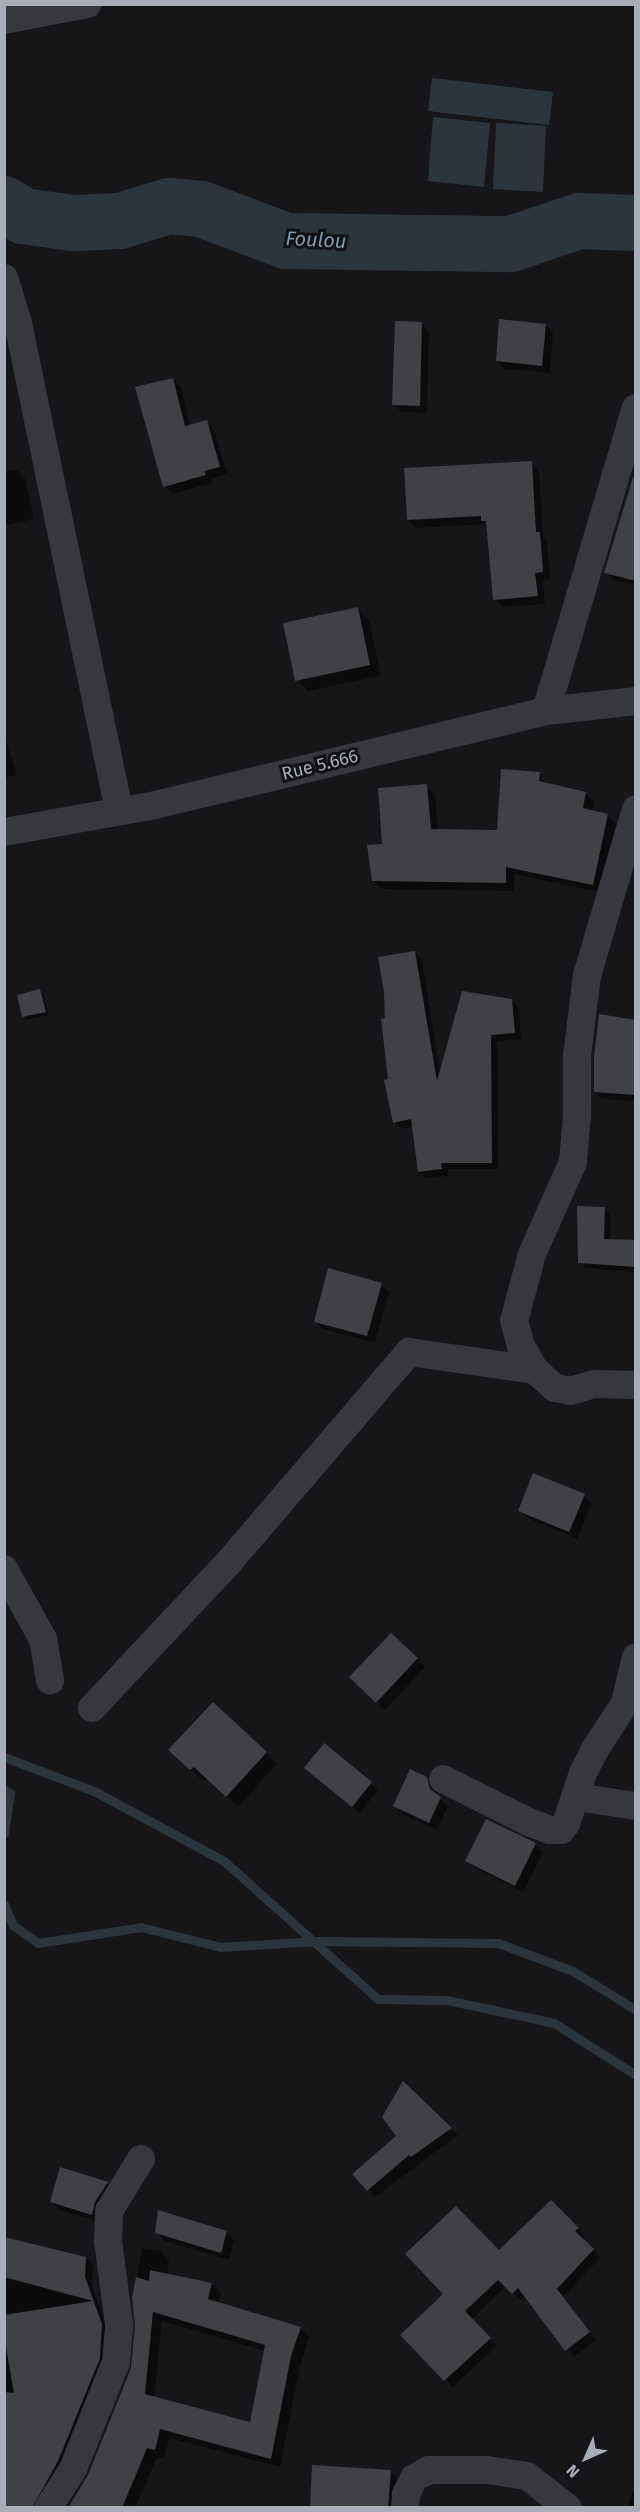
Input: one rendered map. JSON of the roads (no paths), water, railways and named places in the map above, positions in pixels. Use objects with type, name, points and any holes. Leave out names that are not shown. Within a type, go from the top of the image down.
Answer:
[{"type":"street","points":[[4,20],[87,4]]},
{"type":"street","points":[[4,278],[18,323],[119,812]]},
{"type":"street","points":[[546,711],[636,408]]},
{"type":"street","name":"Rue 5.666","points":[[4,832],[155,806],[546,711],[636,701]]},
{"type":"street","points":[[636,809],[587,975],[577,1056],[577,1116],[573,1162],[532,1254],[514,1321],[521,1346],[535,1370],[555,1388],[570,1391],[594,1384],[636,1385]]},
{"type":"street","points":[[92,1708],[229,1562],[409,1352],[535,1370]]},
{"type":"street","points":[[4,1569],[43,1639],[50,1680]]},
{"type":"street","points":[[443,1779],[531,1824],[550,1830],[561,1830],[566,1824],[594,1751],[625,1703],[636,1657]]},
{"type":"street","points":[[576,1797],[636,1806]]},
{"type":"street","points":[[48,2508],[73,2469],[116,2362],[119,2324],[108,2241],[110,2211],[141,2159]]},
{"type":"street","points":[[405,2508],[406,2494],[414,2478],[429,2470],[487,2470],[527,2476],[568,2508]]},
{"type":"waterway","name":"Foulou","points":[[4,204],[23,216],[73,223],[120,221],[169,206],[201,209],[286,241],[511,244],[579,221],[636,223]]},
{"type":"waterway","points":[[4,1757],[94,1791],[224,1861],[378,1999],[447,2000],[554,2023],[636,2075]]},
{"type":"waterway","points":[[4,1789],[10,1793],[4,1833]]},
{"type":"waterway","points":[[4,1904],[13,1925],[38,1943],[141,1927],[221,1947],[317,1941],[498,1943],[573,1971],[636,2010]]}]
